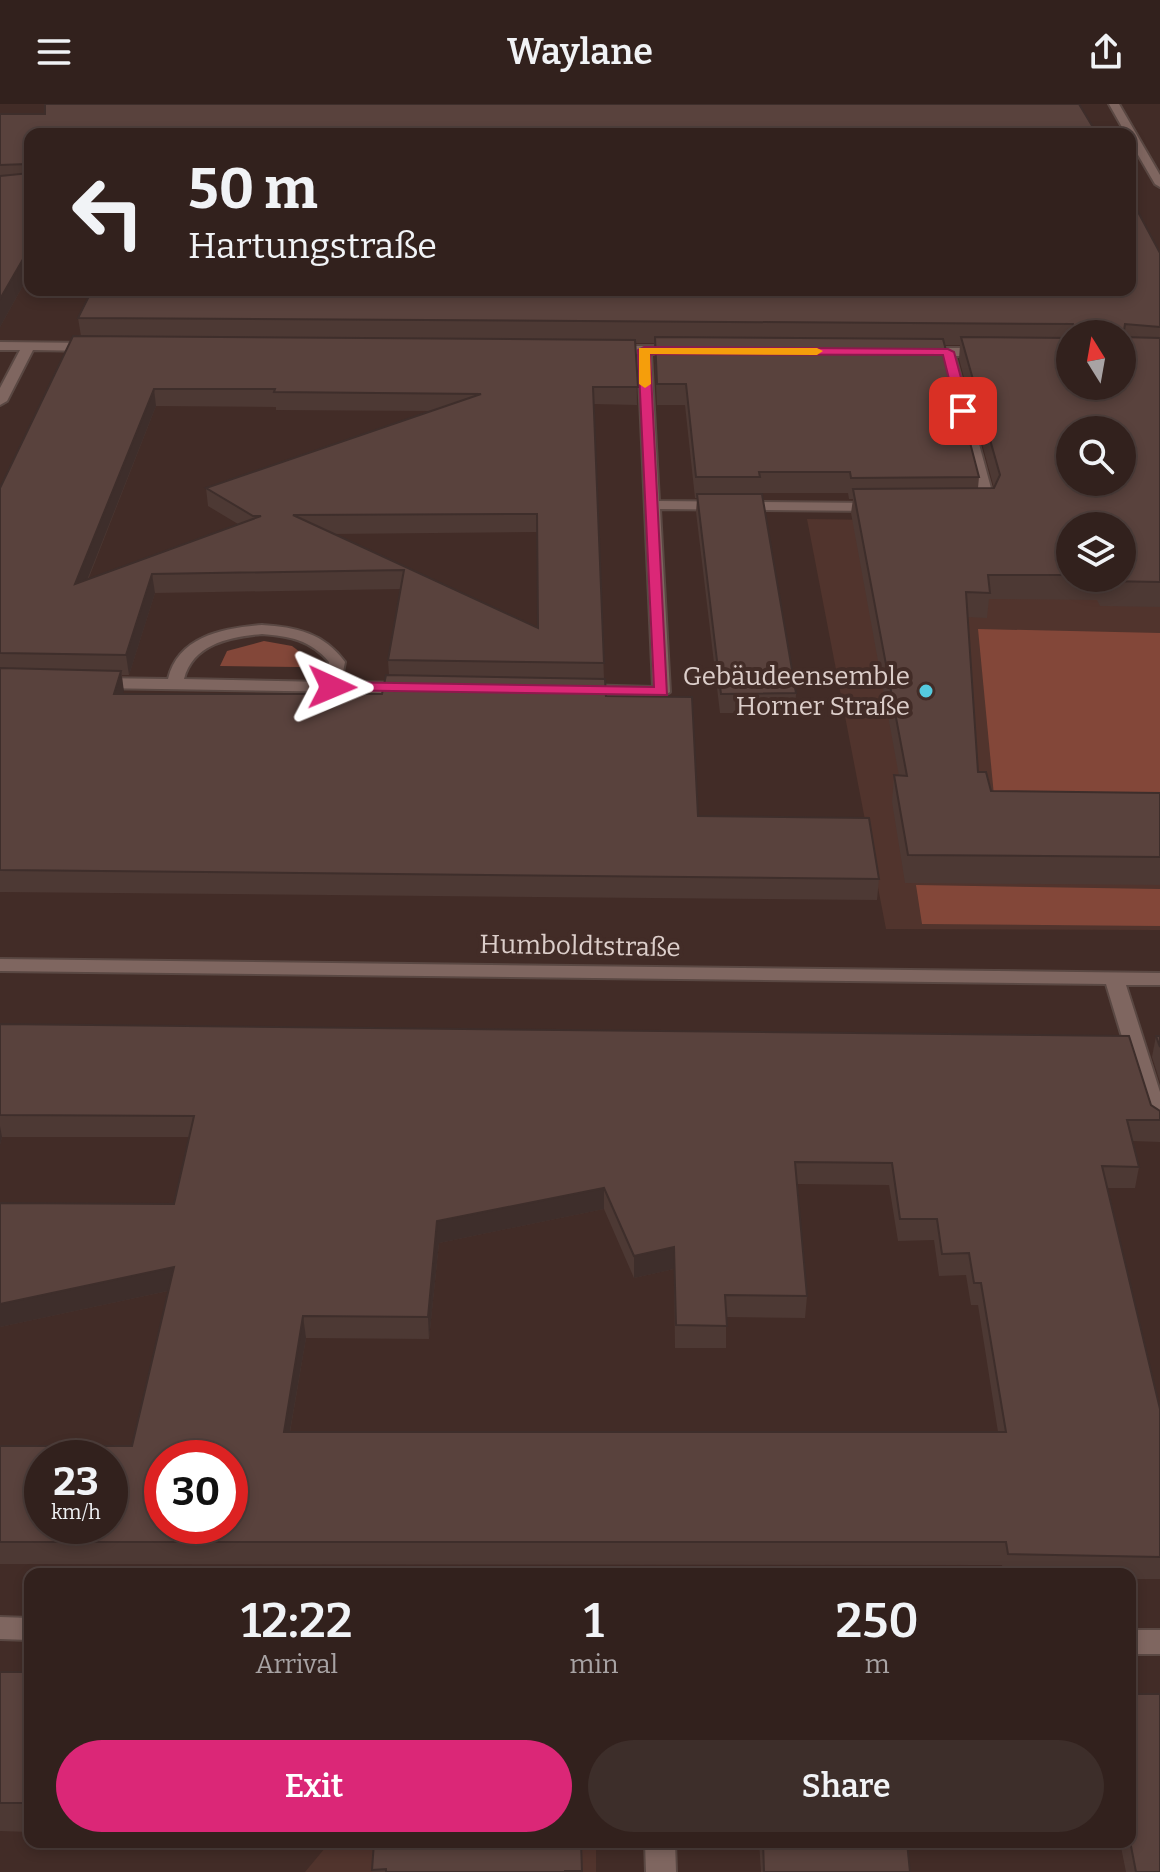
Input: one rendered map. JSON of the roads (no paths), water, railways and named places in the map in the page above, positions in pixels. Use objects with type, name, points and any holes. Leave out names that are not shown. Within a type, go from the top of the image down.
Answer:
[{"type":"street","points":[[1114,104],[1128,128]]},
{"type":"street","points":[[1136,142],[1160,184]]},
{"type":"street","points":[[1136,166],[1149,165]]},
{"type":"street","points":[[0,346],[107,347]]},
{"type":"street","points":[[0,401],[29,346]]},
{"type":"street","points":[[596,350],[689,350]]},
{"type":"street","points":[[568,690],[662,692],[644,350]]},
{"type":"street","points":[[902,352],[994,352]]},
{"type":"street","points":[[948,352],[987,499],[983,507],[963,508]]},
{"type":"street","points":[[652,505],[888,507]]},
{"type":"street","points":[[175,684],[182,661],[207,642],[225,635],[267,630],[288,631],[322,643],[337,662],[332,687]]},
{"type":"street","points":[[79,682],[426,688]]},
{"type":"street","name":"Humboldtstraße","points":[[0,965],[1160,979]]},
{"type":"street","points":[[1114,979],[1160,1126]]},
{"type":"street","points":[[0,1628],[24,1629]]},
{"type":"street","points":[[1136,1642],[1160,1642]]},
{"type":"street","points":[[660,1848],[661,1872]]},
{"type":"place","name":"Gebäudeensemble Horner Straße","points":[[926,691]]}]
